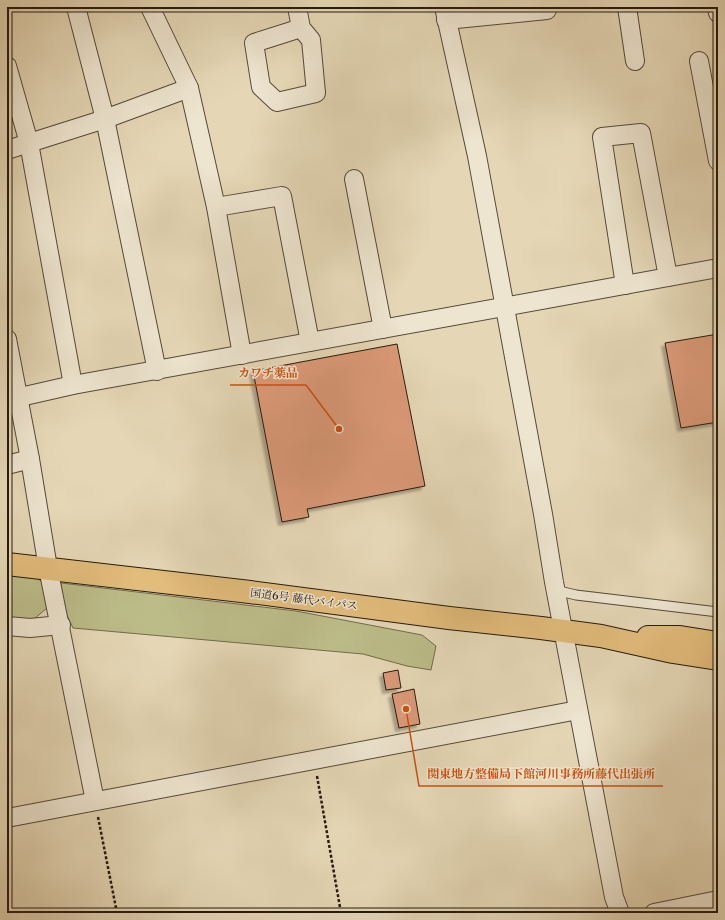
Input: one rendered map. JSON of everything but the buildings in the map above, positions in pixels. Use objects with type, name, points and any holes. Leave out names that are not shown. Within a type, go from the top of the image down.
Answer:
[{"type":"highway","name":"国道6号 藤代バイパス","points":[[7,564],[250,592],[564,631],[601,636],[673,652],[718,658]]},
{"type":"highway","name":"国道6号 藤代バイパス","points":[[601,636],[680,637],[718,642]]},
{"type":"street","points":[[76,7],[105,119],[157,371]]},
{"type":"street","points":[[150,7],[189,88],[216,207],[242,355]]},
{"type":"street","points":[[297,7],[301,28]]},
{"type":"street","points":[[627,7],[635,61]]},
{"type":"street","points":[[717,7],[718,13]]},
{"type":"street","points":[[547,10],[445,14],[477,156],[504,307],[544,514],[555,590],[614,897],[620,913]]},
{"type":"street","points":[[699,61],[718,161]]},
{"type":"street","points":[[7,66],[29,143],[73,385]]},
{"type":"street","points":[[7,150],[105,119],[189,88]]},
{"type":"street","points":[[625,285],[602,137],[641,133],[668,277]]},
{"type":"street","points":[[354,179],[383,329]]},
{"type":"street","points":[[216,207],[282,196],[310,342]]},
{"type":"street","points":[[13,399],[73,385],[157,371],[718,268]]},
{"type":"street","points":[[7,339],[13,399],[30,460],[48,568],[61,625],[95,801]]},
{"type":"street","points":[[7,465],[30,460]]},
{"type":"street","points":[[7,626],[30,628],[61,625]]},
{"type":"street","points":[[7,818],[578,710]]},
{"type":"street","points":[[654,913],[718,900]]},
{"type":"lane","points":[[555,590],[718,612]]},
{"type":"path","points":[[314,760],[341,913]]},
{"type":"path","points":[[95,801],[116,913]]},
{"type":"green space","points":[[7,575],[38,578],[43,584],[47,608],[34,619],[7,618]]},
{"type":"green space","points":[[61,583],[296,611],[422,635],[436,646],[431,670],[407,666],[363,654],[73,628],[64,609]]},
{"type":"place","name":"カワチ薬品","points":[[339,429]]},
{"type":"place","name":"関東地方整備局下館河川事務所藤代出張所","points":[[406,709]]}]
